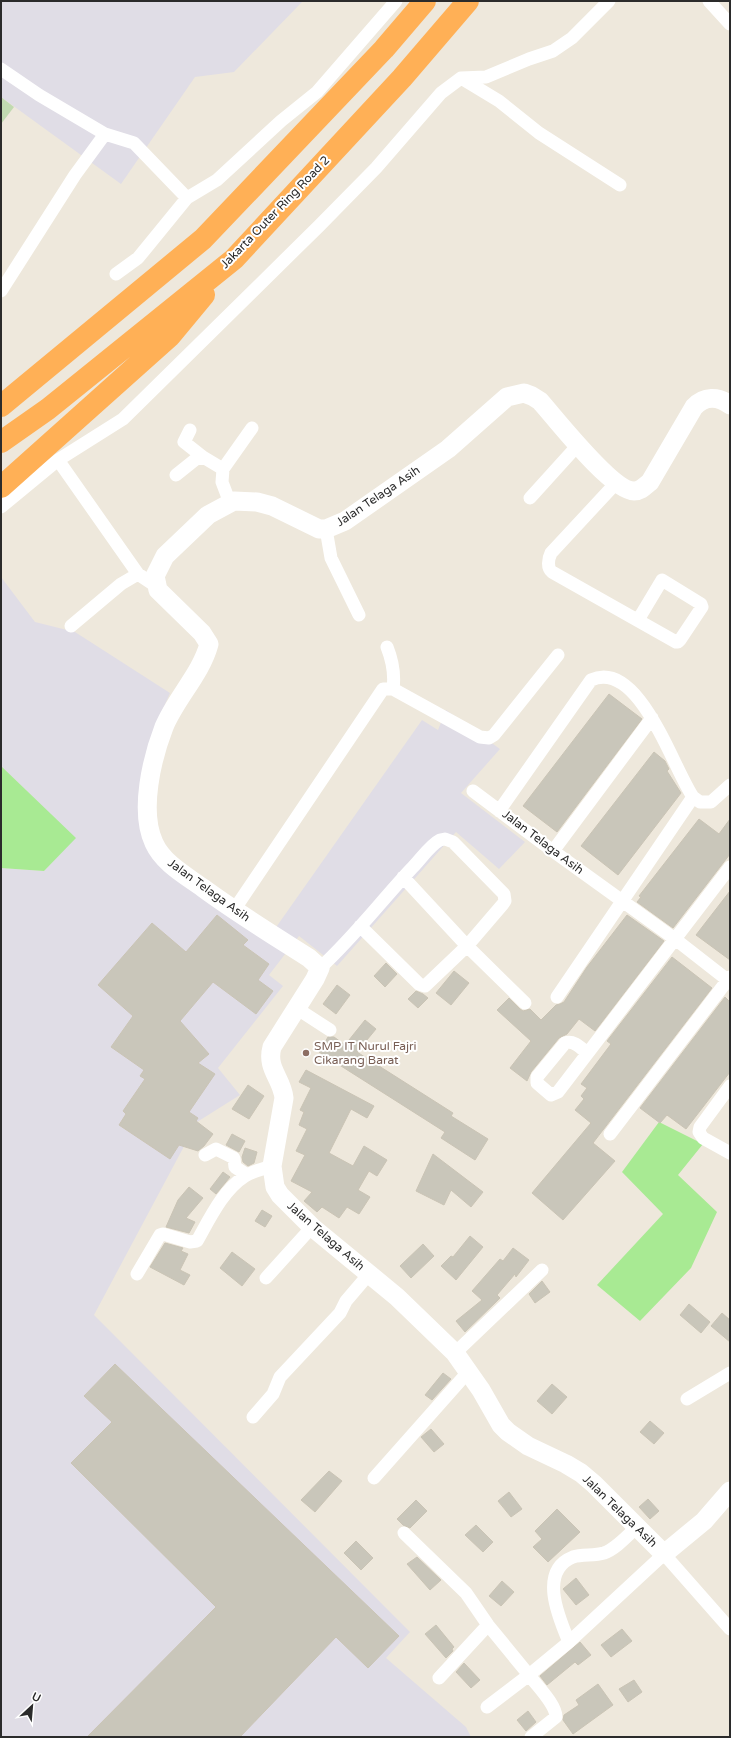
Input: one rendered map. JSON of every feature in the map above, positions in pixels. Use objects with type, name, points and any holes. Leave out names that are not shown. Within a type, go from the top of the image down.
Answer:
[{"type":"highway","points":[[1,406],[203,239],[384,49],[425,1]]},
{"type":"highway","name":"Jakarta Outer Ring Road 2","points":[[1,442],[48,409],[234,259],[402,78],[468,1]]},
{"type":"highway","points":[[1,487],[170,336],[234,259]]},
{"type":"street","points":[[116,274],[138,258],[187,198],[217,180],[281,121],[317,92],[396,1]]},
{"type":"street","points":[[1,507],[58,460],[123,419],[376,168],[441,92],[461,78],[486,76],[553,51],[572,38],[609,1]]},
{"type":"street","points":[[709,1],[730,24]]},
{"type":"street","points":[[1,69],[105,134],[134,143],[187,198]]},
{"type":"street","points":[[461,78],[498,101],[539,133],[620,185]]},
{"type":"street","points":[[1,291],[75,175],[105,134]]},
{"type":"street","name":"Jalan Telaga Asih","points":[[728,401],[715,398],[706,398],[697,404],[650,482],[640,490],[633,491],[624,489],[616,483],[578,444],[540,401],[524,393],[507,397],[448,449],[345,521],[326,529],[319,529],[272,506],[257,502],[234,501],[208,515],[165,556],[155,576],[156,586],[169,603],[202,633],[209,644],[204,659],[168,717],[159,741],[151,776],[147,806],[149,828],[154,843],[165,858],[182,873],[234,910],[309,958],[320,968],[316,978],[272,1047],[270,1054],[272,1069],[283,1092],[284,1098],[272,1166],[275,1187],[290,1207],[396,1297],[455,1353],[481,1390],[501,1425],[508,1432],[528,1446],[566,1464],[581,1473],[594,1484],[664,1554],[704,1521],[730,1491]]},
{"type":"street","points":[[230,503],[222,482],[223,469],[252,428]]},
{"type":"street","points":[[190,430],[184,442],[203,457],[223,469]]},
{"type":"street","points":[[530,498],[578,444]]},
{"type":"street","points":[[176,475],[196,459],[203,457]]},
{"type":"street","points":[[58,460],[138,574],[156,586]]},
{"type":"street","points":[[616,483],[552,553],[549,560],[549,568],[552,572],[638,620],[678,642],[702,607],[701,604],[662,580],[638,620]]},
{"type":"street","points":[[326,529],[331,558],[359,615]]},
{"type":"street","points":[[71,626],[122,584],[138,574]]},
{"type":"street","points":[[387,647],[392,661],[394,676],[393,690]]},
{"type":"street","points":[[234,910],[378,694],[383,689],[393,690],[480,737],[489,738],[494,735],[558,655]]},
{"type":"street","name":"Jalan Telaga Asih","points":[[693,797],[652,718],[638,698],[619,682],[604,676],[591,680],[499,811],[729,980]]},
{"type":"street","points":[[553,851],[652,718]]},
{"type":"street","points":[[557,997],[693,797],[700,802],[711,802],[730,786]]},
{"type":"street","points":[[473,791],[499,811]]},
{"type":"street","points":[[320,968],[342,948],[360,926],[438,841],[445,839],[453,842],[504,894],[505,901],[503,904],[467,946],[425,986],[419,984],[360,926]]},
{"type":"street","points":[[587,1052],[730,867]]},
{"type":"street","points":[[404,877],[467,946],[525,1003]]},
{"type":"street","points":[[610,1134],[729,980]]},
{"type":"street","points":[[296,1008],[330,1030]]},
{"type":"street","points":[[730,1086],[700,1127],[698,1132],[702,1138],[730,1153]]},
{"type":"street","points":[[204,1155],[216,1149],[225,1152],[234,1158],[235,1167],[247,1175]]},
{"type":"street","points":[[137,1274],[158,1237],[162,1234],[190,1242],[197,1241],[228,1191],[237,1182],[247,1175],[272,1166]]},
{"type":"street","points":[[266,1278],[312,1227]]},
{"type":"street","points":[[455,1353],[542,1270]]},
{"type":"street","points":[[253,1417],[273,1394],[280,1377],[340,1313],[346,1301],[369,1274]]},
{"type":"street","points":[[374,1478],[468,1372]]},
{"type":"street","points":[[687,1399],[730,1373]]},
{"type":"street","points":[[569,1642],[555,1602],[554,1581],[558,1571],[565,1562],[574,1557],[603,1553],[610,1550],[637,1527]]},
{"type":"street","points":[[404,1533],[466,1593],[488,1625],[553,1705],[556,1711],[556,1717],[531,1737]]},
{"type":"street","points":[[487,1707],[569,1642],[664,1554],[730,1629]]},
{"type":"street","points":[[439,1678],[488,1625]]},
{"type":"shaded area","points":[[1,1],[303,1],[234,72],[195,77],[121,184],[1,97]]},
{"type":"shaded area","points":[[1,577],[35,622],[75,632],[170,693],[156,725],[144,825],[161,853],[272,933],[422,720],[438,730],[446,710],[500,749],[461,793],[525,842],[499,869],[456,832],[337,966],[299,936],[269,975],[283,986],[218,1068],[240,1095],[197,1122],[94,1315],[410,1632],[386,1658],[466,1727],[471,1737],[1,1737],[1,868],[44,871],[75,838],[1,766]]},
{"type":"green space","points":[[1,97],[14,107],[1,124]]},
{"type":"green space","points":[[1,766],[76,838],[44,871],[1,868]]},
{"type":"green space","points":[[659,1122],[703,1144],[678,1175],[717,1212],[691,1268],[640,1321],[597,1285],[663,1214],[622,1172]]},
{"type":"building","points":[[609,694],[642,719],[557,832],[523,806]]},
{"type":"building","points":[[654,752],[665,761],[669,769],[667,771],[681,793],[618,875],[581,846]]},
{"type":"building","points":[[699,819],[719,834],[730,819],[730,854],[673,928],[637,902],[641,897],[639,896]]},
{"type":"building","points":[[730,891],[730,960],[696,935]]},
{"type":"building","points":[[217,915],[248,940],[243,945],[269,964],[258,980],[273,991],[256,1014],[213,982],[180,1021],[209,1054],[198,1063],[215,1074],[189,1112],[198,1118],[196,1121],[213,1134],[198,1151],[179,1145],[170,1159],[119,1125],[126,1114],[123,1111],[145,1079],[140,1076],[144,1070],[111,1047],[133,1016],[98,985],[152,923],[186,952]]},
{"type":"building","points":[[627,915],[664,941],[595,1031],[579,1019],[567,1034],[559,1038],[531,1072],[527,1081],[510,1068],[531,1041],[497,1010],[509,998],[523,1011],[530,1009],[541,1020],[556,1005],[564,1002],[587,967]]},
{"type":"building","points":[[672,957],[712,988],[593,1143],[615,1161],[563,1220],[532,1193],[591,1123],[575,1110],[584,1099],[581,1096],[587,1088],[581,1084],[611,1044],[607,1041]]},
{"type":"building","points":[[386,963],[397,974],[385,987],[374,976]]},
{"type":"building","points":[[454,971],[469,983],[451,1005],[436,993]]},
{"type":"building","points":[[337,985],[350,995],[336,1014],[323,1004]]},
{"type":"building","points":[[416,991],[428,998],[418,1008],[408,999]]},
{"type":"building","points":[[725,997],[730,1002],[730,1072],[686,1129],[667,1115],[660,1123],[640,1108]]},
{"type":"building","points":[[365,1020],[376,1029],[357,1052],[453,1113],[451,1116],[488,1139],[475,1160],[441,1138],[445,1132],[319,1052],[328,1037],[334,1037],[345,1045]]},
{"type":"building","points":[[306,1070],[374,1106],[367,1118],[351,1109],[329,1153],[353,1166],[364,1146],[387,1160],[377,1176],[369,1171],[358,1190],[370,1197],[359,1214],[347,1207],[339,1218],[322,1207],[317,1212],[304,1201],[312,1192],[291,1181],[305,1155],[296,1151],[307,1129],[299,1125],[304,1112],[300,1110],[311,1088],[299,1082]]},
{"type":"building","points":[[248,1085],[264,1096],[249,1119],[232,1109]]},
{"type":"building","points":[[232,1134],[245,1141],[239,1152],[226,1145]]},
{"type":"building","points":[[245,1148],[257,1152],[254,1163],[248,1166],[243,1162],[242,1157]]},
{"type":"building","points":[[433,1154],[483,1192],[471,1207],[451,1190],[444,1205],[416,1191]]},
{"type":"building","points":[[223,1172],[230,1177],[216,1194],[210,1189]]},
{"type":"building","points":[[189,1187],[203,1198],[186,1218],[195,1222],[189,1233],[166,1227],[178,1200]]},
{"type":"building","points":[[262,1210],[272,1216],[265,1227],[255,1221]]},
{"type":"building","points":[[470,1236],[483,1247],[456,1280],[441,1266],[451,1256],[453,1257]]},
{"type":"building","points":[[165,1243],[183,1248],[181,1251],[188,1254],[180,1270],[190,1275],[184,1285],[150,1267]]},
{"type":"building","points":[[423,1244],[434,1256],[411,1278],[400,1266]]},
{"type":"building","points":[[513,1248],[529,1260],[516,1277],[515,1274],[497,1295],[500,1298],[465,1332],[456,1321],[482,1300],[472,1291],[500,1259],[503,1261]]},
{"type":"building","points":[[232,1252],[255,1269],[242,1286],[220,1268]]},
{"type":"building","points":[[542,1281],[550,1292],[535,1303],[529,1294]]},
{"type":"building","points":[[689,1304],[710,1322],[701,1333],[680,1315]]},
{"type":"building","points":[[722,1313],[730,1320],[730,1342],[711,1326]]},
{"type":"building","points":[[115,1364],[399,1636],[368,1668],[336,1637],[240,1737],[87,1737],[216,1607],[71,1463],[112,1422],[84,1396]]},
{"type":"building","points":[[443,1373],[451,1379],[432,1400],[425,1395]]},
{"type":"building","points":[[552,1384],[567,1397],[552,1414],[537,1401]]},
{"type":"building","points":[[650,1421],[664,1433],[654,1444],[640,1432]]},
{"type":"building","points":[[431,1429],[444,1444],[434,1452],[421,1437]]},
{"type":"building","points":[[329,1471],[342,1481],[315,1512],[301,1500]]},
{"type":"building","points":[[509,1492],[522,1509],[511,1517],[498,1501]]},
{"type":"building","points":[[648,1499],[659,1511],[650,1519],[639,1507]]},
{"type":"building","points":[[416,1500],[427,1511],[410,1528],[403,1525],[397,1519]]},
{"type":"building","points":[[557,1509],[580,1532],[548,1562],[533,1547],[542,1539],[535,1531]]},
{"type":"building","points":[[476,1525],[493,1542],[483,1552],[465,1535]]},
{"type":"building","points":[[356,1541],[373,1558],[361,1570],[344,1553]]},
{"type":"building","points":[[417,1557],[441,1580],[430,1590],[407,1564]]},
{"type":"building","points":[[576,1578],[589,1595],[576,1605],[563,1589]]},
{"type":"building","points":[[502,1581],[514,1592],[501,1606],[489,1596]]},
{"type":"building","points":[[436,1625],[454,1647],[452,1649],[453,1651],[446,1658],[425,1634]]},
{"type":"building","points":[[622,1629],[632,1641],[611,1657],[601,1645]]},
{"type":"building","points":[[580,1642],[591,1655],[578,1665],[575,1662],[547,1685],[540,1676]]},
{"type":"building","points":[[464,1663],[480,1680],[471,1688],[456,1672]]},
{"type":"building","points":[[634,1680],[642,1692],[628,1702],[619,1689]]},
{"type":"building","points":[[598,1684],[613,1705],[573,1734],[563,1720],[564,1715],[579,1705],[576,1700]]},
{"type":"building","points":[[528,1711],[536,1722],[526,1731],[517,1720]]},
{"type":"place","name":"SMP IT Nurul Fajri Cikarang Barat","points":[[306,1053]]}]
